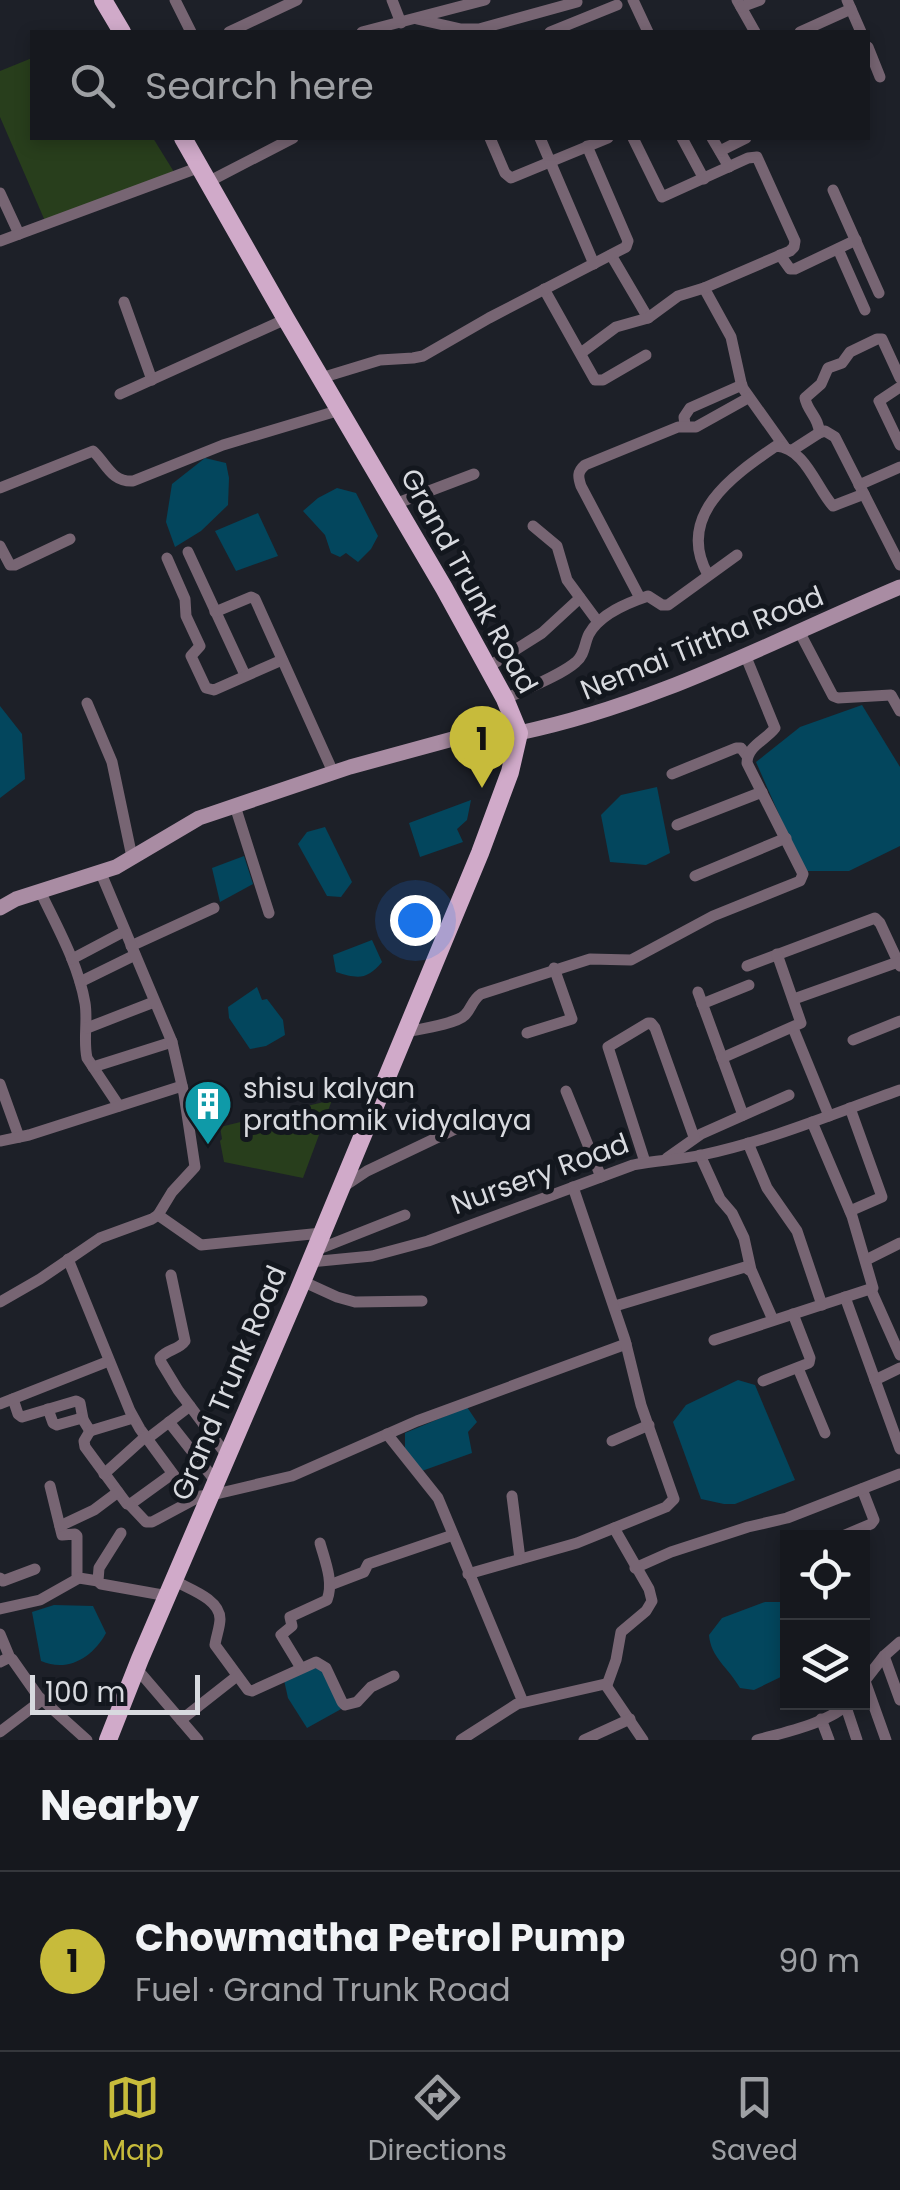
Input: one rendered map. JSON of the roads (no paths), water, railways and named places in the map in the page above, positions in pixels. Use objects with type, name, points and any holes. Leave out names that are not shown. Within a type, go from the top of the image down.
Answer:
[{"type":"main road","points":[[103,0],[121,30]]},
{"type":"main road","name":"Grand Trunk Road","points":[[113,1738],[210,1491],[228,1457],[406,1032],[500,801],[516,751],[517,728],[505,698],[184,140]]},
{"type":"street","points":[[233,30],[298,0]]},
{"type":"street","points":[[392,0],[407,24]]},
{"type":"street","points":[[373,30],[485,0]]},
{"type":"street","points":[[633,0],[647,30]]},
{"type":"street","points":[[749,30],[739,4],[760,0]]},
{"type":"street","points":[[179,1],[190,30]]},
{"type":"street","points":[[407,24],[497,29],[578,2]]},
{"type":"street","points":[[804,30],[851,3],[860,30]]},
{"type":"street","points":[[555,30],[617,5]]},
{"type":"street","points":[[870,52],[880,77]]},
{"type":"street","points":[[0,241],[204,174],[288,140]]},
{"type":"street","points":[[491,140],[511,178],[603,140]]},
{"type":"street","points":[[541,140],[594,264]]},
{"type":"street","points":[[581,352],[616,327],[648,318],[673,299],[794,247],[795,241],[759,160],[753,157],[662,196],[634,140]]},
{"type":"street","points":[[683,140],[704,179]]},
{"type":"street","points":[[713,140],[729,167]]},
{"type":"street","points":[[720,151],[742,140]]},
{"type":"street","points":[[321,378],[380,360],[423,356],[626,248],[628,242],[587,146]]},
{"type":"street","points":[[833,190],[879,294]]},
{"type":"street","points":[[0,192],[18,234]]},
{"type":"street","points":[[780,256],[792,270],[856,240]]},
{"type":"street","points":[[838,249],[866,310]]},
{"type":"street","points":[[611,255],[648,318]]},
{"type":"street","points":[[704,288],[731,337],[744,391],[787,448],[802,460],[833,506],[900,466]]},
{"type":"street","points":[[544,289],[592,376],[599,381],[646,356]]},
{"type":"street","points":[[124,302],[152,380]]},
{"type":"street","points":[[120,394],[286,319]]},
{"type":"street","points":[[818,432],[819,426],[805,398],[821,384],[828,368],[842,363],[850,352],[882,339],[900,378]]},
{"type":"street","points":[[900,386],[879,401],[900,445]]},
{"type":"street","points":[[685,426],[686,412],[696,406],[744,391]]},
{"type":"street","points":[[640,598],[581,486],[579,470],[685,426],[696,427],[744,391]]},
{"type":"street","points":[[696,406],[701,424]]},
{"type":"street","points":[[1,484],[86,452],[92,452],[116,478],[133,481],[222,445],[340,410]]},
{"type":"street","points":[[708,575],[698,553],[698,540],[703,514],[724,486],[773,448],[787,448],[818,432],[835,437],[900,565]]},
{"type":"street","points":[[395,504],[474,474]]},
{"type":"street","points":[[534,526],[557,546],[564,572],[598,622]]},
{"type":"street","points":[[0,546],[10,565],[15,565],[70,539]]},
{"type":"street","points":[[188,552],[245,675]]},
{"type":"street","points":[[505,698],[574,664],[598,622],[640,598],[648,596],[662,605],[668,604],[737,555]]},
{"type":"street","points":[[167,558],[200,646],[190,656],[206,688],[214,690],[282,660]]},
{"type":"street","name":"Nemai Tirtha Road","points":[[0,908],[132,858],[199,818],[334,772],[517,728],[564,724],[647,697],[746,658],[900,587]]},
{"type":"street","points":[[186,604],[208,596]]},
{"type":"street","points":[[216,612],[245,598],[255,600],[334,772]]},
{"type":"street","points":[[488,667],[542,633],[580,598]]},
{"type":"street","points":[[800,633],[833,696],[890,695],[900,710]]},
{"type":"street","points":[[406,1032],[460,1018],[480,994],[554,968],[594,958],[631,960],[706,919],[798,882],[802,874],[746,763],[747,756],[775,726],[746,658]]},
{"type":"street","points":[[86,703],[112,762],[132,858]]},
{"type":"street","points":[[672,774],[736,748],[747,756]]},
{"type":"street","points":[[677,826],[762,792]]},
{"type":"street","points":[[235,806],[268,913]]},
{"type":"street","points":[[695,876],[786,838]]},
{"type":"street","points":[[0,1302],[100,1238],[144,1224],[158,1215],[195,1167],[172,1042],[100,872]]},
{"type":"street","points":[[40,891],[80,982],[87,1028],[85,1050],[119,1106]]},
{"type":"street","points":[[80,982],[214,908]]},
{"type":"street","points":[[747,966],[875,918],[880,923],[899,964],[794,1000]]},
{"type":"street","points":[[72,959],[125,930]]},
{"type":"street","points":[[722,1058],[801,1023],[777,954]]},
{"type":"street","points":[[527,1033],[572,1019],[554,968]]},
{"type":"street","points":[[743,1116],[700,998],[749,985]]},
{"type":"street","points":[[87,1028],[154,1002]]},
{"type":"street","points":[[853,1040],[900,1021]]},
{"type":"street","points":[[645,1162],[608,1047],[648,1023],[654,1028],[694,1137]]},
{"type":"street","points":[[793,1028],[829,1116]]},
{"type":"street","points":[[93,1067],[172,1042]]},
{"type":"street","points":[[0,1084],[19,1137]]},
{"type":"street","points":[[0,1142],[182,1086]]},
{"type":"street","points":[[566,1090],[601,1177]]},
{"type":"street","name":"Nursery Road","points":[[315,1249],[396,1251],[645,1162],[700,1156],[900,1090]]},
{"type":"street","points":[[667,1158],[694,1137],[790,1095]]},
{"type":"street","points":[[850,1108],[882,1197],[850,1210]]},
{"type":"street","points":[[340,1190],[362,1174],[472,1122]]},
{"type":"street","points":[[714,1340],[871,1290],[874,1285],[850,1210],[812,1122]]},
{"type":"street","points":[[748,1142],[767,1188],[797,1231],[822,1304]]},
{"type":"street","points":[[700,1156],[720,1199],[743,1234],[751,1270],[773,1320]]},
{"type":"street","points":[[468,1574],[577,1543],[666,1507],[674,1499],[573,1187]]},
{"type":"street","points":[[158,1215],[201,1245],[315,1249],[406,1215]]},
{"type":"street","points":[[866,1260],[900,1243]]},
{"type":"street","points":[[68,1259],[133,1418],[188,1495],[292,1476],[431,1416],[626,1344]]},
{"type":"street","points":[[614,1306],[745,1267],[751,1270]]},
{"type":"street","points":[[170,1275],[185,1341],[160,1358],[228,1457]]},
{"type":"street","points":[[302,1280],[355,1302],[422,1301]]},
{"type":"street","points":[[871,1290],[900,1356]]},
{"type":"street","points":[[845,1297],[900,1449]]},
{"type":"street","points":[[763,1381],[808,1365],[810,1358],[793,1314]]},
{"type":"street","points":[[0,1404],[109,1361]]},
{"type":"street","points":[[798,1368],[825,1433]]},
{"type":"street","points":[[874,1380],[900,1368]]},
{"type":"street","points":[[13,1399],[22,1417],[76,1401],[90,1431]]},
{"type":"street","points":[[104,1474],[190,1406]]},
{"type":"street","points":[[48,1410],[57,1425],[83,1419]]},
{"type":"street","points":[[133,1418],[90,1431],[84,1441],[104,1474],[146,1522],[210,1491]]},
{"type":"street","points":[[168,1422],[210,1491]]},
{"type":"street","points":[[612,1441],[649,1425]]},
{"type":"street","points":[[387,1434],[433,1490],[523,1702]]},
{"type":"street","points":[[129,1504],[172,1474]]},
{"type":"street","points":[[636,1568],[671,1552],[788,1518],[900,1474]]},
{"type":"street","points":[[50,1486],[63,1536],[77,1536],[79,1578]]},
{"type":"street","points":[[855,1530],[874,1520],[862,1489]]},
{"type":"street","points":[[60,1526],[94,1510],[118,1492]]},
{"type":"street","points":[[512,1496],[520,1559]]},
{"type":"street","points":[[607,1685],[621,1632],[652,1601],[650,1590],[614,1528]]},
{"type":"street","points":[[98,1581],[98,1568],[121,1533]]},
{"type":"street","points":[[330,1585],[364,1572],[368,1564],[452,1536]]},
{"type":"street","points":[[300,1668],[282,1634],[292,1626],[290,1617],[329,1596],[320,1543]]},
{"type":"street","points":[[0,1578],[3,1582],[35,1570]]},
{"type":"street","points":[[0,1609],[40,1600],[79,1578],[101,1584],[171,1588],[205,1598],[216,1608],[220,1618],[215,1645],[245,1688],[252,1691],[316,1662],[322,1663],[330,1674],[345,1705],[356,1702],[370,1686],[394,1676]]},
{"type":"street","points":[[0,1634],[5,1660],[87,1740]]},
{"type":"street","points":[[870,1675],[900,1642]]},
{"type":"street","points":[[884,1656],[900,1700]]},
{"type":"street","points":[[137,1669],[198,1740]]},
{"type":"street","points":[[181,1720],[237,1676]]},
{"type":"street","points":[[461,1740],[523,1702],[601,1684],[607,1685],[643,1740]]},
{"type":"street","points":[[870,1699],[886,1740]]},
{"type":"street","points":[[0,1732],[42,1700]]},
{"type":"street","points":[[757,1740],[838,1710]]},
{"type":"street","points":[[849,1710],[858,1740]]},
{"type":"street","points":[[584,1740],[630,1719]]},
{"type":"street","points":[[821,1719],[829,1740]]},
{"type":"water","points":[[205,458],[226,463],[228,505],[201,531],[175,547],[166,522],[172,484]]},
{"type":"water","points":[[337,488],[356,493],[378,536],[358,562],[346,553],[340,557],[331,553],[325,535],[303,511]]},
{"type":"water","points":[[258,513],[278,556],[236,571],[215,531]]},
{"type":"water","points":[[862,705],[900,767],[900,846],[849,871],[804,871],[756,762],[800,727]]},
{"type":"water","points":[[0,706],[22,734],[25,779],[0,798]]},
{"type":"water","points":[[657,787],[670,853],[646,865],[610,862],[601,815],[621,795]]},
{"type":"water","points":[[471,800],[467,820],[457,829],[463,842],[420,857],[409,823]]},
{"type":"water","points":[[325,827],[352,882],[341,897],[327,896],[298,844],[307,832]]},
{"type":"water","points":[[244,856],[253,884],[220,902],[212,868]]},
{"type":"water","points":[[372,940],[382,962],[377,968],[362,976],[336,972],[333,955]]},
{"type":"water","points":[[257,987],[262,1000],[267,999],[283,1020],[285,1035],[266,1046],[250,1049],[229,1018],[228,1007]]},
{"type":"water","points":[[738,1380],[755,1385],[795,1480],[735,1504],[724,1504],[701,1499],[673,1422],[686,1405]]},
{"type":"water","points":[[467,1407],[477,1422],[468,1432],[472,1453],[419,1472],[405,1459],[405,1433]]},
{"type":"water","points":[[765,1602],[780,1602],[780,1677],[754,1690],[740,1688],[710,1643],[709,1635],[722,1618]]},
{"type":"water","points":[[54,1605],[93,1606],[106,1633],[87,1656],[70,1664],[41,1661],[32,1612]]},
{"type":"water","points":[[312,1667],[320,1668],[343,1708],[307,1728],[288,1698],[284,1680]]},
{"type":"place","name":"Chowmatha Petrol Pump","points":[[482,788]]},
{"type":"place","name":"shisu kalyan prathomik vidyalaya","points":[[208,1146]]}]
